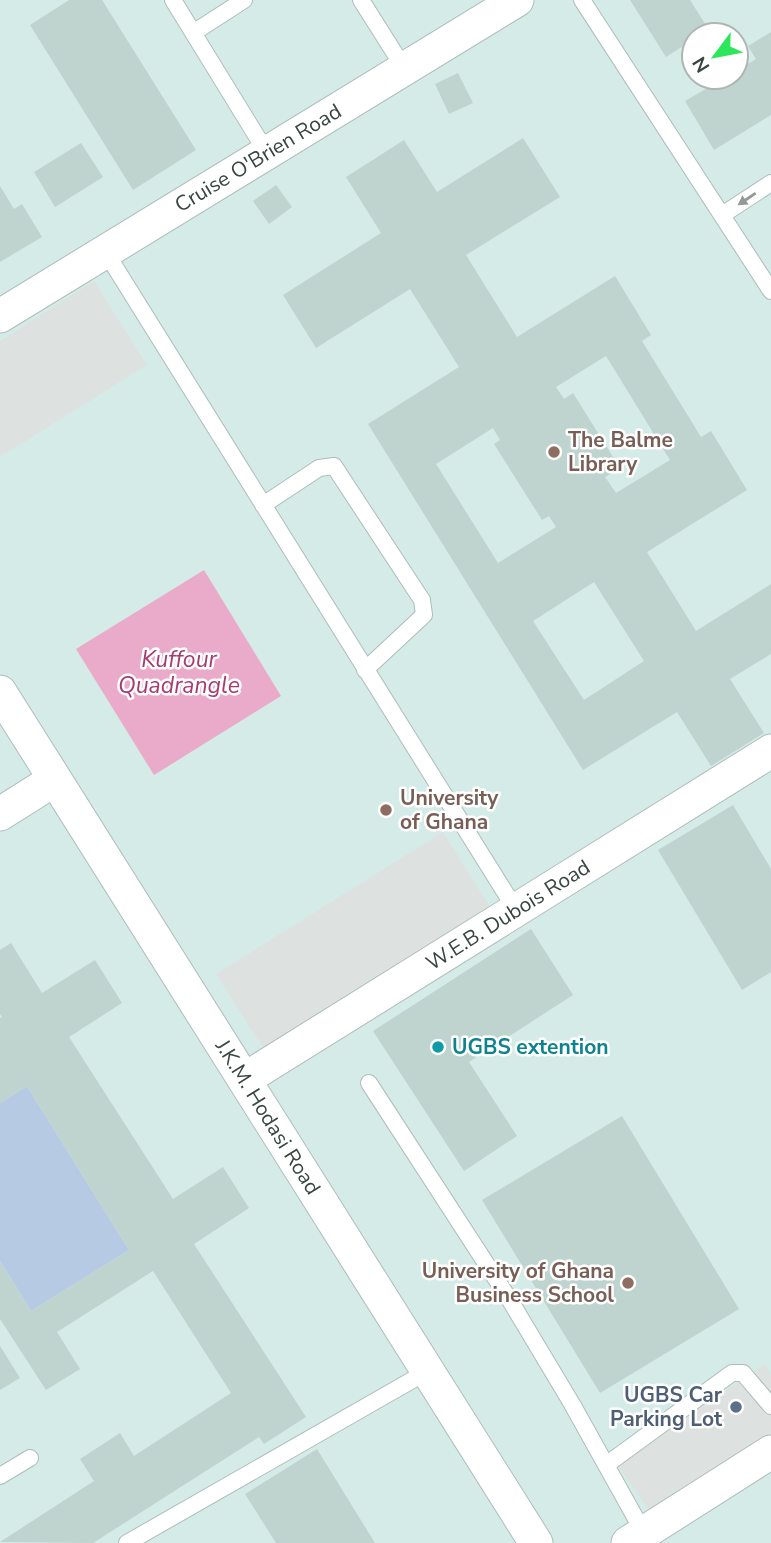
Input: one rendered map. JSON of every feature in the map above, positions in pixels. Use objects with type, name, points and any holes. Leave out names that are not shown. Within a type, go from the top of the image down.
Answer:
[{"type":"street","name":"Cruise O'Brien Road","points":[[0,316],[517,0]]},
{"type":"street","name":"J.K.M. Hodasi Road","points":[[3,703],[245,1079],[536,1543]]},
{"type":"street","name":"W.E.B. Dubois Road","points":[[245,1079],[771,751]]},
{"type":"street","points":[[0,814],[54,780]]},
{"type":"street","points":[[641,1540],[771,1452]]},
{"type":"lane","points":[[173,0],[267,153]]},
{"type":"lane","points":[[193,33],[244,0]]},
{"type":"lane","points":[[362,0],[404,68]]},
{"type":"lane","points":[[582,0],[771,291]]},
{"type":"lane","points":[[722,215],[771,183]]},
{"type":"lane","points":[[105,251],[516,910]]},
{"type":"lane","points":[[263,505],[319,468],[334,466],[422,600],[424,615],[365,670]]},
{"type":"lane","points":[[369,1083],[511,1302],[606,1465],[641,1540]]},
{"type":"lane","points":[[127,1543],[428,1371]]},
{"type":"lane","points":[[606,1465],[732,1373],[743,1373],[771,1406]]},
{"type":"lane","points":[[0,1476],[30,1458]]},
{"type":"shaded area","name":"University of Ghana","points":[[0,0],[771,0],[771,1543],[0,1543]]},
{"type":"shaded area","points":[[94,281],[147,365],[0,457],[0,341]]},
{"type":"shaded area","points":[[443,832],[495,915],[269,1057],[216,974]]},
{"type":"shaded area","points":[[27,1086],[129,1250],[31,1311],[0,1261],[0,1103]]},
{"type":"shaded area","name":"UGBS Car Parking Lot","points":[[765,1364],[771,1375],[771,1439],[651,1513],[616,1463]]},
{"type":"water","name":"Kuffour Quadrangle","points":[[204,570],[281,696],[154,775],[76,649]]},
{"type":"building","points":[[69,0],[102,0],[196,150],[133,190],[30,25]]},
{"type":"building","points":[[630,0],[690,0],[703,21],[680,21],[680,48],[666,57]]},
{"type":"building","points":[[771,32],[771,115],[714,150],[685,101],[702,91],[750,91],[750,63],[756,59],[750,45]]},
{"type":"building","points":[[458,73],[473,103],[449,114],[435,84]]},
{"type":"building","name":"The Balme Library","points":[[523,138],[560,197],[466,255],[517,337],[615,276],[651,335],[642,341],[701,437],[711,431],[747,490],[647,552],[696,631],[771,584],[771,654],[730,679],[764,733],[711,766],[677,712],[583,770],[368,424],[459,367],[410,289],[316,348],[283,295],[381,233],[346,177],[404,140],[437,192]],"holes":[[[606,356],[670,460],[616,493],[605,477],[620,468],[573,393],[564,399],[556,387]],[[493,428],[500,440],[494,444],[542,520],[549,516],[556,527],[498,563],[436,464]],[[594,582],[644,661],[584,700],[533,621]]]},
{"type":"building","points":[[81,143],[103,177],[55,207],[34,172]]},
{"type":"building","points":[[276,185],[292,207],[269,224],[253,201]]},
{"type":"building","points":[[0,186],[14,209],[22,204],[42,237],[0,262]]},
{"type":"building","points":[[733,805],[771,869],[771,972],[742,990],[658,850]]},
{"type":"building","name":"UGBS extention","points":[[531,929],[573,995],[469,1062],[517,1136],[464,1171],[373,1031]]},
{"type":"building","points":[[11,943],[42,993],[95,960],[122,1003],[69,1037],[173,1199],[223,1167],[249,1208],[194,1244],[306,1417],[264,1444],[259,1437],[93,1543],[0,1542],[94,1481],[80,1459],[120,1433],[134,1456],[231,1393],[153,1271],[57,1332],[80,1369],[46,1390],[0,1319],[0,1261],[31,1311],[129,1250],[27,1086],[0,1103],[0,950]]},
{"type":"building","points":[[622,1116],[739,1309],[600,1393],[482,1200]]},
{"type":"building","points":[[0,1346],[20,1378],[0,1390]]},
{"type":"building","points":[[317,1449],[375,1543],[276,1543],[245,1494]]},
{"type":"place","name":"The Balme Library","points":[[554,452]]},
{"type":"place","name":"University of Ghana","points":[[386,810]]},
{"type":"place","name":"UGBS extention","points":[[438,1047]]},
{"type":"place","name":"University of Ghana Business School","points":[[628,1283]]},
{"type":"place","name":"UGBS Car Parking Lot","points":[[736,1407]]}]
